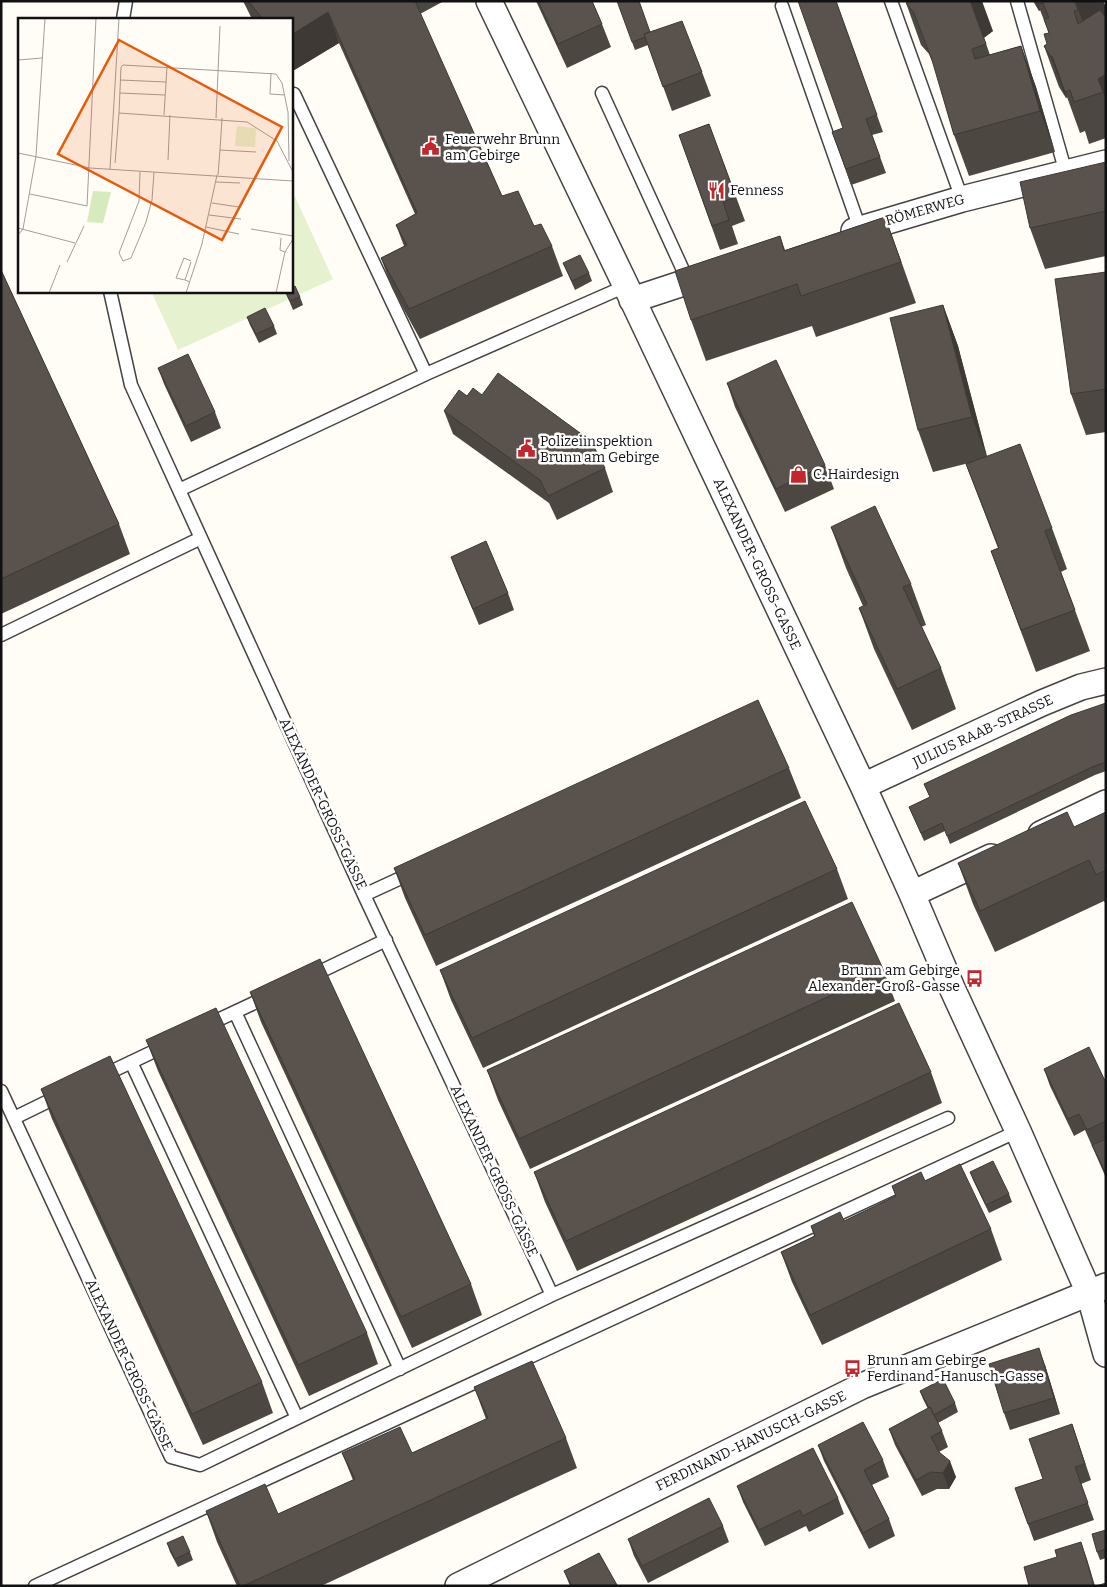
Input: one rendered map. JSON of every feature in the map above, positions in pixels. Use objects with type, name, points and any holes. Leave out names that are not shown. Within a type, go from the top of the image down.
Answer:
[{"type":"street","name":"ALEXANDER-GROSS-GASSE","points":[[489,1],[863,786],[952,988],[1018,1131],[1097,1290],[1106,1354]]},
{"type":"street","name":"RÖMERWEG","points":[[831,238],[962,199],[1106,163]]},
{"type":"street","points":[[629,293],[688,281],[736,266]]},
{"type":"street","name":"JULIUS RAAB-STRASSE","points":[[863,786],[1042,703],[1081,687],[1106,682]]},
{"type":"street","points":[[912,894],[1106,803]]},
{"type":"street","name":"FERDINAND-HANUSCH-GASSE","points":[[458,1586],[862,1386],[1097,1290]]},
{"type":"lane","points":[[123,18],[126,1]]},
{"type":"lane","points":[[891,1],[962,199]]},
{"type":"lane","points":[[1017,1],[1066,173]]},
{"type":"lane","points":[[782,6],[860,229]]},
{"type":"lane","points":[[602,93],[688,281]]},
{"type":"lane","points":[[294,94],[426,374]]},
{"type":"lane","name":"ALEXANDER-GROSS-GASSE","points":[[1,1091],[171,1457],[200,1465],[552,1296],[364,895],[131,385],[110,292]]},
{"type":"lane","points":[[179,490],[426,374],[629,293]]},
{"type":"lane","points":[[1,635],[201,538]]},
{"type":"lane","points":[[364,895],[428,866]]},
{"type":"lane","points":[[297,982],[386,940]]},
{"type":"lane","points":[[192,1033],[279,991]]},
{"type":"lane","points":[[235,1012],[400,1369]]},
{"type":"lane","points":[[89,1082],[174,1041]]},
{"type":"lane","points":[[131,1062],[296,1418]]},
{"type":"lane","points":[[14,1118],[72,1090]]},
{"type":"lane","points":[[552,1296],[948,1118]]},
{"type":"lane","points":[[35,1586],[1018,1131]]},
{"type":"green space","points":[[292,190],[333,279],[178,350],[151,292],[292,292]]},
{"type":"building","name":"Feuerwehr Brunn am Gebirge","points":[[248,1],[415,1],[502,196],[518,191],[534,226],[541,224],[552,246],[409,309],[381,258],[407,245],[396,225],[417,213],[328,12],[292,34],[292,18],[262,18]]},
{"type":"building","points":[[538,1],[592,1],[602,24],[558,44]]},
{"type":"building","points":[[617,1],[639,1],[650,32],[644,34],[645,37],[632,42]]},
{"type":"building","points":[[798,1],[836,1],[877,115],[866,119],[880,157],[846,169],[832,132],[843,128]]},
{"type":"building","points":[[910,1],[970,1],[986,44],[972,49],[975,59],[1021,46],[1040,111],[954,135],[932,60],[914,13],[906,3]]},
{"type":"building","points":[[1037,1],[1075,1],[1078,10],[1074,11],[1078,24],[1100,10],[1106,18],[1106,74],[1098,79],[1103,92],[1074,102],[1070,90],[1065,92],[1052,56],[1044,46],[1047,44],[1044,34],[1049,33],[1044,19],[1049,18],[1043,3],[1038,4]]},
{"type":"building","points":[[682,21],[702,72],[663,87],[644,34]]},
{"type":"building","name":"Fenness","points":[[709,124],[736,197],[723,202],[729,220],[712,226],[679,135]]},
{"type":"building","points":[[1106,162],[1106,211],[1030,228],[1020,182]]},
{"type":"building","points":[[885,217],[901,262],[801,296],[797,284],[691,320],[675,271],[780,236],[784,251]]},
{"type":"building","points":[[580,255],[589,273],[572,281],[563,263]]},
{"type":"building","points":[[1,270],[119,524],[1,579]]},
{"type":"building","points":[[1106,272],[1106,389],[1071,394],[1055,279]]},
{"type":"building","points":[[295,286],[300,297],[290,301],[286,292],[292,292],[292,288]]},
{"type":"building","points":[[943,305],[972,417],[918,430],[890,318]]},
{"type":"building","points":[[265,308],[274,326],[256,334],[247,317]]},
{"type":"building","points":[[188,354],[215,412],[186,426],[158,368]]},
{"type":"building","points":[[776,360],[825,465],[776,489],[727,383]]},
{"type":"building","name":"Polizeiinspektion Brunn am Gebirge","points":[[498,373],[591,441],[605,468],[548,496],[540,480],[444,411],[459,390],[467,396],[473,388],[482,395]]},
{"type":"building","points":[[1020,444],[1052,528],[1045,531],[1075,610],[1021,630],[991,551],[999,548],[966,464]]},
{"type":"building","points":[[875,506],[911,584],[903,587],[941,668],[897,689],[859,608],[867,604],[831,527]]},
{"type":"building","points":[[486,541],[508,593],[473,609],[451,557]]},
{"type":"building","points":[[758,700],[789,768],[425,935],[394,868]]},
{"type":"building","points":[[1106,703],[1106,762],[947,836],[942,823],[921,833],[909,807],[930,797],[924,784],[1071,715]]},
{"type":"building","points":[[805,801],[837,869],[472,1038],[440,970]]},
{"type":"building","points":[[1067,812],[1074,827],[1106,812],[1106,870],[1096,875],[1089,860],[980,911],[958,863]]},
{"type":"building","points":[[852,902],[884,971],[519,1139],[487,1070]]},
{"type":"building","points":[[320,959],[471,1284],[401,1317],[250,992]]},
{"type":"building","points":[[899,1003],[931,1072],[566,1241],[534,1172]]},
{"type":"building","points":[[216,1008],[367,1333],[298,1365],[146,1040]]},
{"type":"building","points":[[1089,1047],[1106,1083],[1106,1121],[1087,1130],[1079,1114],[1068,1119],[1044,1069]]},
{"type":"building","points":[[110,1056],[262,1382],[192,1414],[41,1089]]},
{"type":"building","points":[[1106,1139],[1106,1174],[1092,1145]]},
{"type":"building","points":[[993,1161],[1009,1194],[986,1205],[970,1172]]},
{"type":"building","points":[[960,1164],[991,1229],[810,1315],[781,1252],[815,1236],[811,1226],[840,1212],[844,1221],[896,1196],[892,1186],[921,1172],[925,1181]]},
{"type":"building","points":[[1039,1348],[1054,1398],[1004,1413],[989,1364]]},
{"type":"building","points":[[532,1361],[566,1438],[240,1586],[206,1511],[265,1484],[278,1514],[355,1479],[342,1453],[400,1427],[412,1453],[488,1418],[474,1387]]},
{"type":"building","points":[[943,1379],[955,1403],[934,1415],[920,1391]]},
{"type":"building","points":[[930,1407],[942,1431],[931,1437],[939,1452],[950,1461],[943,1473],[931,1472],[916,1480],[889,1429]]},
{"type":"building","points":[[863,1422],[883,1460],[864,1470],[889,1519],[863,1533],[818,1445]]},
{"type":"building","points":[[1072,1424],[1085,1464],[1075,1467],[1088,1503],[1028,1524],[1015,1488],[1043,1479],[1029,1439]]},
{"type":"building","points":[[813,1448],[838,1498],[803,1516],[800,1510],[759,1530],[737,1486]]},
{"type":"building","points":[[709,1498],[723,1526],[642,1566],[628,1539]]},
{"type":"building","points":[[1106,1530],[1106,1549],[1097,1552],[1092,1534]]},
{"type":"building","points":[[183,1536],[190,1552],[175,1559],[167,1543]]},
{"type":"building","points":[[1081,1542],[1094,1586],[1029,1586],[1024,1567],[1057,1557],[1055,1550]]},
{"type":"building","points":[[599,1553],[617,1585],[572,1586],[564,1571]]},
{"type":"place","name":"Feuerwehr Brunn am Gebirge","points":[[431,147]]},
{"type":"place","name":"Fenness","points":[[716,190]]},
{"type":"place","name":"Polizeiinspektion Brunn am Gebirge","points":[[526,449]]},
{"type":"place","name":"C. Hairdesign","points":[[799,474]]},
{"type":"place","name":"Brunn am Gebirge Alexander-Groß-Gasse","points":[[974,978]]},
{"type":"place","name":"Brunn am Gebirge Ferdinand-Hanusch-Gasse","points":[[853,1368]]}]
